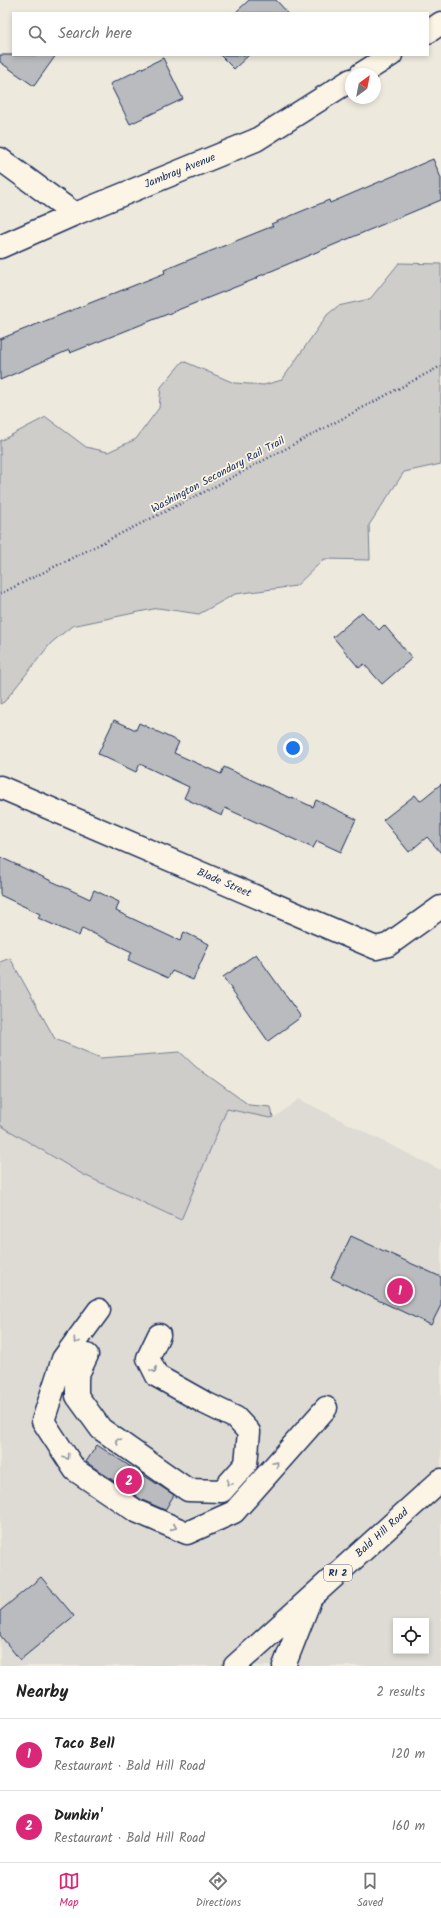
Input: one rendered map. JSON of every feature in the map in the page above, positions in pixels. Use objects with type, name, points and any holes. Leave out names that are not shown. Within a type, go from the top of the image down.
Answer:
[{"type":"street","points":[[429,31],[441,23]]},
{"type":"street","points":[[370,68],[389,56]]},
{"type":"street","name":"Jambray Avenue","points":[[0,247],[75,214],[256,140],[345,84]]},
{"type":"street","points":[[0,159],[75,214]]},
{"type":"street","name":"Blade Street","points":[[0,787],[376,948],[388,945],[441,907]]},
{"type":"street","points":[[99,1310],[63,1359],[43,1421],[75,1470],[136,1511],[158,1521],[187,1533],[234,1512],[326,1408]]},
{"type":"street","points":[[87,1356],[77,1376],[77,1396],[101,1429],[188,1490],[222,1491],[246,1464],[249,1432],[236,1418],[205,1403],[157,1376],[148,1358],[159,1335]]},
{"type":"street","name":"Bald Hill Road","points":[[235,1666],[441,1480]]},
{"type":"street","points":[[284,1666],[312,1596]]},
{"type":"path","name":"Washington Secondary Rail Trail","points":[[0,594],[210,489],[441,366]]},
{"type":"shaded area","points":[[399,263],[441,264],[441,464],[404,472],[369,525],[370,560],[324,559],[296,586],[235,594],[199,614],[158,608],[72,626],[51,643],[4,702],[0,704],[0,441],[46,417],[86,447],[108,452],[136,439],[159,408],[161,387],[183,361],[234,383],[264,385],[282,380],[327,315],[338,306],[370,299]]},
{"type":"shaded area","points":[[10,958],[55,1039],[101,1058],[180,1052],[196,1067],[249,1105],[271,1107],[273,1117],[270,1118],[227,1109],[181,1220],[82,1174],[0,1125],[0,962]]},
{"type":"shaded area","points":[[299,1099],[441,1170],[441,1666],[0,1666],[0,1125],[82,1174],[180,1220],[227,1109],[270,1118],[275,1117]]},
{"type":"building","points":[[249,0],[276,0],[287,12],[236,12]]},
{"type":"building","points":[[0,55],[55,56],[34,86],[0,62]]},
{"type":"building","points":[[221,56],[248,56],[234,69]]},
{"type":"building","points":[[163,58],[183,99],[130,124],[110,84]]},
{"type":"building","points":[[433,159],[441,178],[441,200],[257,277],[258,278],[70,353],[69,350],[0,380],[0,339],[165,273],[164,270],[273,226],[271,224],[329,200],[330,203]]},
{"type":"building","points":[[362,612],[379,630],[384,625],[412,658],[382,684],[364,664],[359,668],[333,637]]},
{"type":"building","points":[[114,720],[136,730],[139,723],[179,742],[174,753],[221,774],[224,767],[290,798],[291,797],[313,807],[316,800],[356,819],[341,852],[317,841],[313,848],[225,808],[222,816],[184,798],[189,787],[140,764],[136,772],[98,754]]},
{"type":"building","points":[[441,784],[441,853],[427,837],[409,852],[383,820],[415,795],[420,801]]},
{"type":"building","points":[[0,857],[90,899],[94,890],[119,902],[116,911],[180,941],[184,932],[209,944],[193,980],[172,971],[168,978],[128,960],[132,952],[82,928],[79,936],[38,918],[40,914],[0,895]]},
{"type":"building","points":[[256,954],[301,1017],[268,1041],[223,977]]},
{"type":"building","points":[[351,1236],[441,1277],[441,1305],[431,1325],[331,1278]]},
{"type":"building","points":[[97,1445],[174,1495],[165,1510],[142,1500],[86,1462]]},
{"type":"building","points":[[41,1577],[74,1616],[20,1660],[0,1635],[0,1611]]},
{"type":"place","name":"Taco Bell","points":[[400,1291]]},
{"type":"place","name":"Dunkin'","points":[[129,1481]]}]
